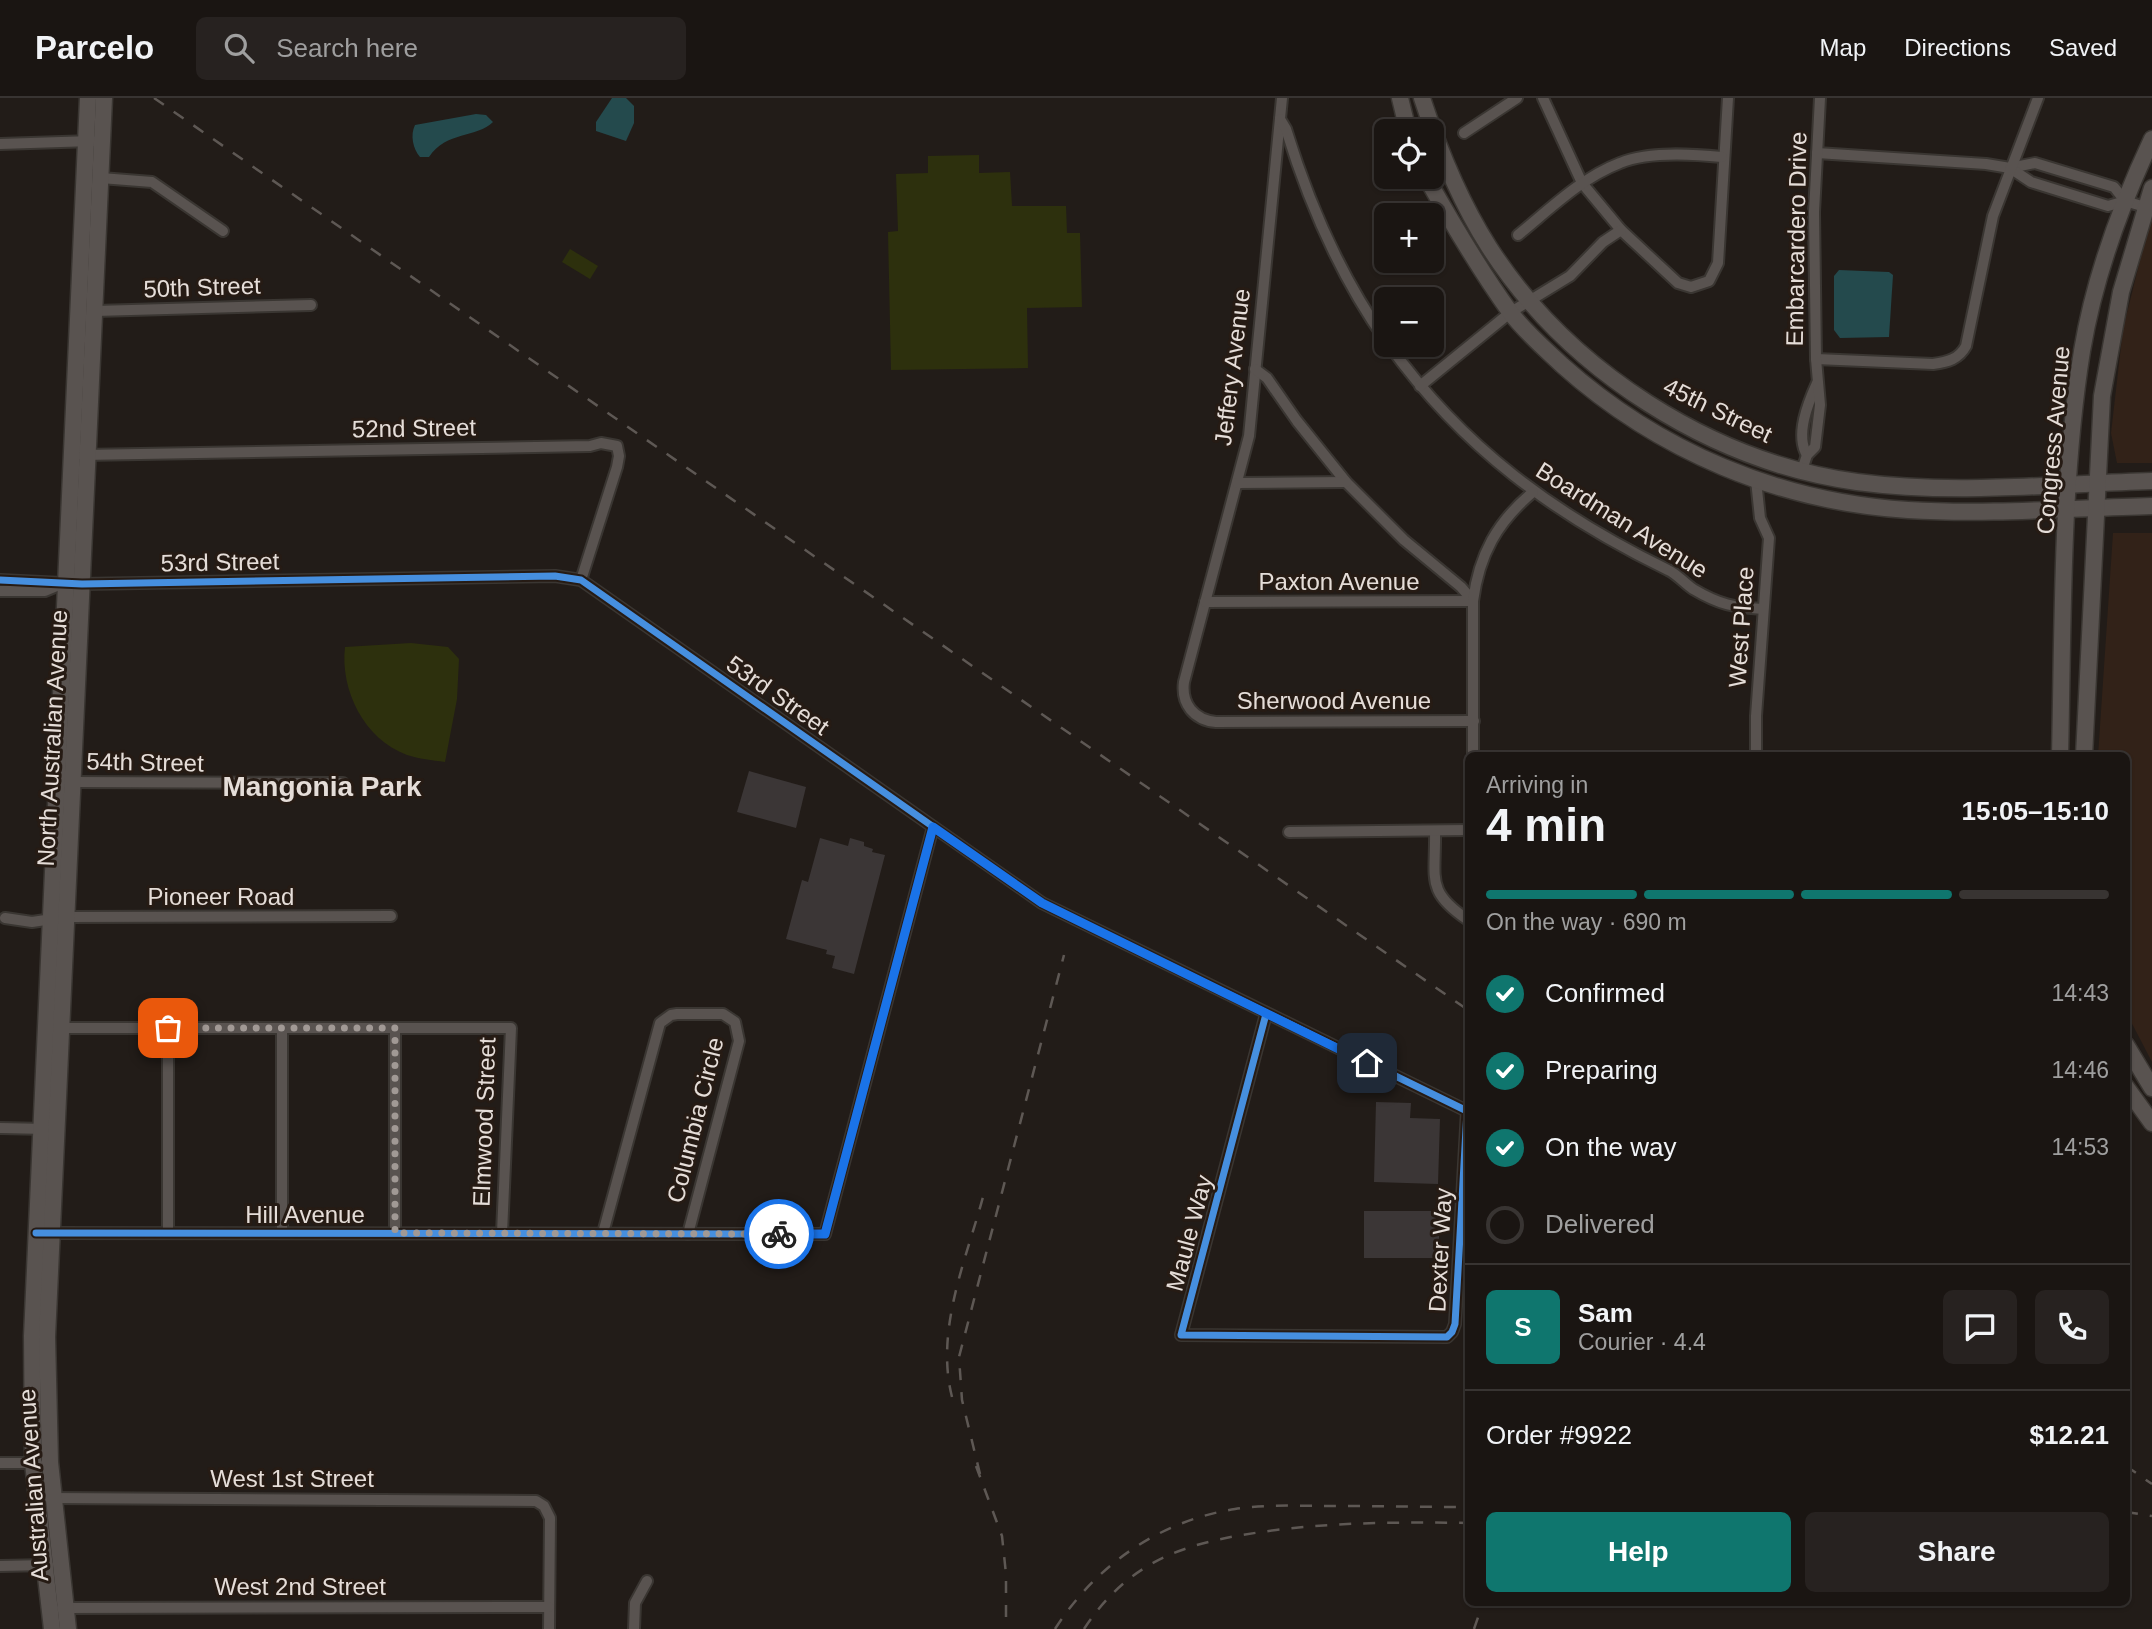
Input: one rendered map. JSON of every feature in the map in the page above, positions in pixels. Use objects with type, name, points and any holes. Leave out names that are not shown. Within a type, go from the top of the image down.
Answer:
[{"type":"main road","name":"North Australian Avenue","points":[[80,455],[94,311],[88,265],[101,178],[88,98]]},
{"type":"main road","name":"North Australian Avenue","points":[[39,1337],[94,141],[104,98]]},
{"type":"main road","points":[[1399,98],[1405,119]]},
{"type":"main road","name":"45th Street","points":[[1422,98],[1454,184],[1489,246],[1529,300],[1566,340],[1619,382],[1678,421],[1742,451],[1805,463],[1885,485],[1977,487],[2152,481]]},
{"type":"main road","name":"Congress Avenue","points":[[2060,752],[2069,483],[2082,349],[2098,284],[2125,201],[2152,139]]},
{"type":"main road","name":"Congress Avenue","points":[[2084,752],[2102,396],[2121,292],[2152,188]]},
{"type":"main road","name":"45th Street","points":[[1433,189],[1460,236],[1511,312],[1555,358],[1609,404],[1670,443],[1767,483],[1832,500],[1907,510],[1977,512],[2152,506]]},
{"type":"main road","points":[[1767,483],[1788,483],[1805,463]]},
{"type":"main road","name":"North Australian Avenue","points":[[58,918],[73,782],[74,583]]},
{"type":"main road","points":[[2062,691],[2076,752]]},
{"type":"main road","points":[[2130,1052],[2152,1088]]},
{"type":"main road","points":[[2130,1093],[2152,1123]]},
{"type":"main road","name":"Australian Avenue","points":[[39,1337],[42,1463],[58,1608],[68,1629]]},
{"type":"main road","name":"Australian Avenue","points":[[52,1629],[58,1608]]},
{"type":"street","name":"Jeffery Avenue","points":[[1195,715],[1186,704],[1183,690],[1249,436],[1282,98]]},
{"type":"street","points":[[1464,132],[1517,98]]},
{"type":"street","points":[[1543,98],[1582,183],[1621,230],[1678,283],[1697,287],[1713,276],[1718,263],[1722,157],[1728,98]]},
{"type":"street","name":"Embarcardero Drive","points":[[1805,463],[1802,446],[1807,406],[1818,380],[1814,212],[1820,98]]},
{"type":"street","points":[[1816,359],[1933,364],[1945,363],[1961,354],[1969,332],[1985,243],[2010,168],[2038,98]]},
{"type":"street","name":"Boardman Avenue","points":[[1280,119],[1325,236],[1374,323]]},
{"type":"street","points":[[0,144],[94,141]]},
{"type":"street","points":[[1518,234],[1582,183],[1622,162],[1683,153],[1722,157]]},
{"type":"street","points":[[1817,153],[1986,164],[2010,168],[2035,163],[2114,187],[2125,201]]},
{"type":"street","points":[[2010,168],[2031,182],[2108,206],[2125,201],[2145,207]]},
{"type":"street","points":[[101,178],[152,182],[223,231]]},
{"type":"street","points":[[1420,386],[1511,312],[1570,276],[1603,242],[1621,230]]},
{"type":"street","name":"50th Street","points":[[94,311],[311,305]]},
{"type":"street","name":"Boardman Avenue","points":[[1398,357],[1420,386],[1476,444],[1533,492],[1603,538],[1672,572],[1691,588],[1725,606],[1763,609]]},
{"type":"street","points":[[1255,369],[1267,379],[1346,482],[1404,541],[1461,587],[1473,601]]},
{"type":"street","name":"52nd Street","points":[[80,455],[590,446],[611,443],[617,446],[617,467],[581,580]]},
{"type":"street","points":[[1237,483],[1346,482]]},
{"type":"street","points":[[1759,503],[1767,483]]},
{"type":"street","name":"West Place","points":[[1756,752],[1769,538],[1760,518],[1759,503],[1767,483]]},
{"type":"street","points":[[1473,752],[1473,601],[1476,579],[1487,547],[1509,514],[1533,492]]},
{"type":"street","name":"53rd Street","points":[[0,580],[74,583],[555,576],[581,580],[1042,903],[1465,1110]]},
{"type":"street","name":"53rd Street","points":[[0,592],[46,591],[74,583]]},
{"type":"street","name":"Paxton Avenue","points":[[1205,602],[1473,601]]},
{"type":"street","name":"Sherwood Avenue","points":[[1195,715],[1216,722],[1474,721]]},
{"type":"street","name":"54th Street","points":[[73,782],[343,783]]},
{"type":"street","name":"Hill Avenue","points":[[44,1233],[825,1234],[933,827]]},
{"type":"street","points":[[1289,832],[1465,830]]},
{"type":"street","points":[[1435,831],[1436,890],[1446,905],[1465,918]]},
{"type":"street","name":"Pioneer Road","points":[[58,918],[391,916]]},
{"type":"street","name":"Columbia Circle","points":[[603,1233],[660,1023],[677,1014],[723,1014],[735,1021],[739,1041],[688,1234]]},
{"type":"street","name":"Maule Way","points":[[1266,1014],[1181,1335],[1311,1337]]},
{"type":"street","name":"Elmwood Street","points":[[395,1028],[511,1027],[502,1233]]},
{"type":"street","points":[[53,1028],[395,1028],[395,1233]]},
{"type":"street","points":[[168,1028],[168,1233]]},
{"type":"street","points":[[282,1028],[282,1233]]},
{"type":"street","points":[[0,1128],[49,1129]]},
{"type":"street","name":"Dexter Way","points":[[1311,1337],[1440,1339],[1452,1332],[1455,1324],[1465,1146]]},
{"type":"street","points":[[0,1463],[42,1463]]},
{"type":"street","name":"West 1st Street","points":[[46,1498],[529,1500],[544,1506],[550,1518],[549,1607]]},
{"type":"street","points":[[0,1566],[54,1565]]},
{"type":"street","points":[[634,1629],[635,1603],[647,1581]]},
{"type":"street","points":[[549,1607],[549,1629]]},
{"type":"street","name":"West 2nd Street","points":[[58,1608],[549,1607]]},
{"type":"shaded area","points":[[2152,212],[2152,463],[2117,463],[2111,433],[2123,329]]},
{"type":"shaded area","points":[[2113,533],[2152,533],[2152,1062],[2130,1020],[2130,752],[2098,752]]},
{"type":"green space","points":[[979,155],[979,173],[1010,172],[1012,206],[1066,206],[1067,233],[1080,233],[1082,307],[1027,308],[1028,368],[891,370],[888,232],[898,231],[896,174],[928,173],[928,156]]},
{"type":"green space","points":[[570,249],[598,266],[590,279],[562,262]]},
{"type":"green space","points":[[411,643],[448,647],[459,659],[457,699],[445,762],[407,755],[392,748],[367,725],[351,696],[344,663],[345,647]]},
{"type":"water","points":[[612,98],[626,98],[634,106],[634,123],[626,141],[596,131],[596,122]]},
{"type":"water","points":[[476,114],[486,115],[493,122],[479,131],[444,143],[429,157],[420,157],[414,146],[415,125]]},
{"type":"water","points":[[1839,270],[1889,272],[1893,275],[1889,337],[1840,338],[1834,330],[1834,276]]},
{"type":"building","points":[[749,771],[806,787],[796,828],[737,812]]},
{"type":"building","points":[[820,838],[848,846],[850,838],[864,842],[864,846],[873,849],[872,852],[885,855],[854,974],[832,968],[835,956],[826,954],[827,950],[786,939],[802,880],[808,882]]},
{"type":"building","points":[[1376,1102],[1411,1103],[1410,1118],[1440,1119],[1438,1184],[1374,1182]]},
{"type":"building","points":[[1364,1211],[1439,1211],[1439,1258],[1364,1258]]},
{"type":"railway","points":[[154,98],[1465,1008]]},
{"type":"railway","points":[[980,1474],[962,1400],[959,1357],[1064,955]]},
{"type":"railway","points":[[952,1397],[947,1346],[950,1321],[961,1270],[983,1197]]},
{"type":"railway","points":[[976,1466],[1002,1536],[1006,1574],[1006,1629]]},
{"type":"railway","points":[[2130,1469],[2152,1484]]},
{"type":"railway","points":[[1055,1629],[1071,1606],[1110,1566],[1155,1535],[1207,1515],[1235,1509],[1272,1506],[1465,1507]]},
{"type":"railway","points":[[2130,1513],[2152,1516]]},
{"type":"railway","points":[[1084,1629],[1103,1604],[1144,1568],[1192,1547],[1246,1534],[1300,1527],[1372,1523],[1465,1523]]},
{"type":"railway","points":[[1474,1629],[1482,1606]]},
{"type":"cycle path","points":[[0,580],[82,584],[555,576],[581,580],[1042,903],[1465,1110]]},
{"type":"cycle path","points":[[36,1233],[825,1234],[933,827]]},
{"type":"cycle path","points":[[1266,1014],[1181,1335],[1447,1337],[1455,1324],[1465,1146]]},
{"type":"way so far","points":[[168,1028],[395,1028],[395,1233],[779,1234]]},
{"type":"district","name":"Mangonia Park","points":[[322,786]]},
{"type":"route","points":[[779,1234],[825,1234],[933,827],[1042,903],[1367,1063]]}]
